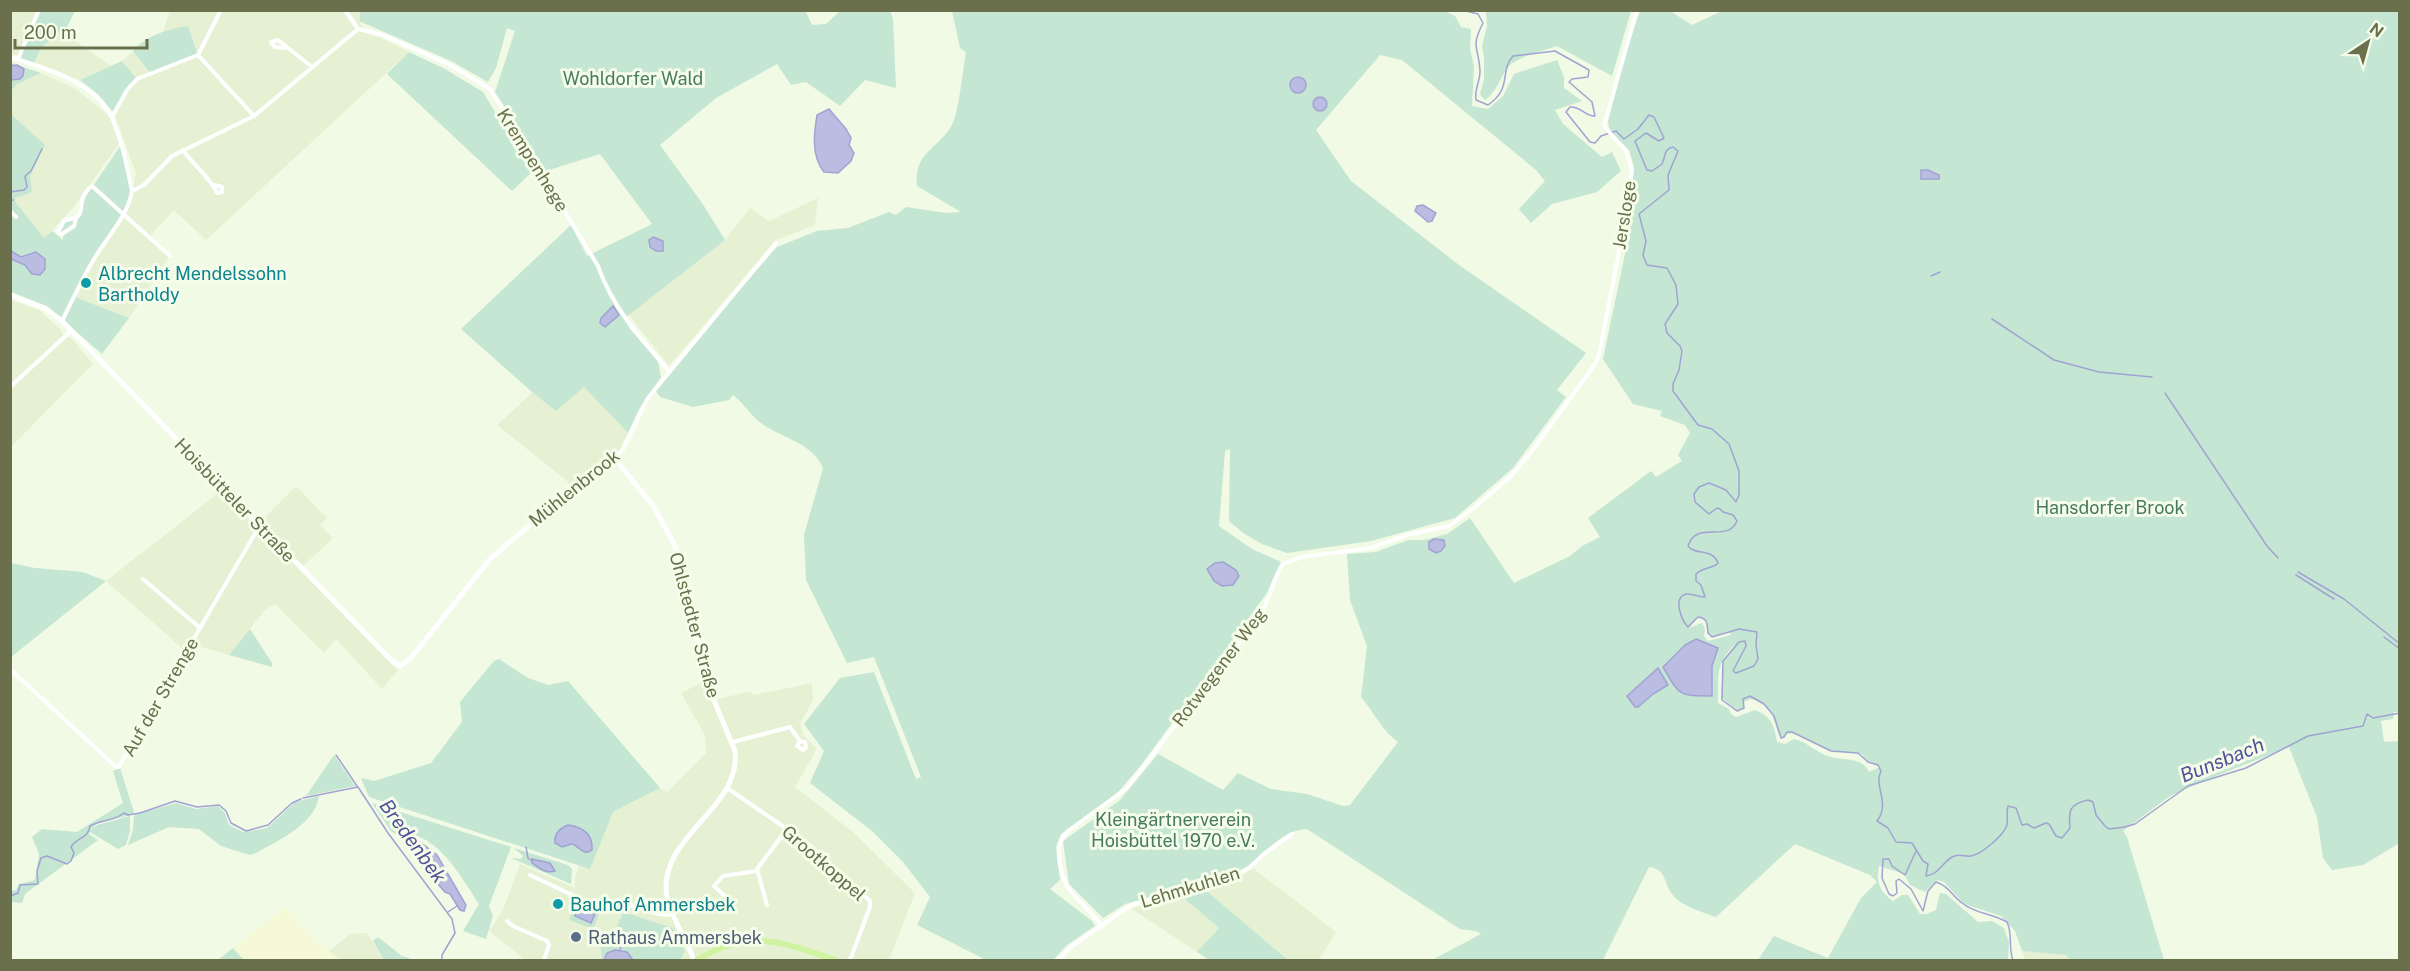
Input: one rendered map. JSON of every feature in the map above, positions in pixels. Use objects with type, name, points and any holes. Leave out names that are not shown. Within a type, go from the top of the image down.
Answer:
[{"type":"main road","points":[[696,960],[737,943],[764,940],[835,960]]},
{"type":"street","points":[[18,59],[39,10]]},
{"type":"street","points":[[112,117],[134,82],[198,56],[221,10]]},
{"type":"street","points":[[132,191],[144,185],[159,167],[183,150],[254,116],[358,29],[345,10]]},
{"type":"street","name":"Jersloge","points":[[1597,360],[1626,216],[1631,175],[1628,155],[1623,146],[1604,126],[1637,10]]},
{"type":"street","name":"Krempenhege","points":[[358,29],[380,34],[426,54],[452,66],[490,89],[598,266],[605,287],[614,303],[669,371]]},
{"type":"street","points":[[286,48],[312,67]]},
{"type":"street","points":[[198,56],[254,116]]},
{"type":"street","points":[[10,57],[77,82],[96,98],[112,117],[132,191],[124,214],[92,261],[62,321]]},
{"type":"street","points":[[183,150],[191,162],[215,185]]},
{"type":"street","points":[[76,219],[64,221],[58,232],[62,234],[71,229],[80,212],[82,195],[92,186],[170,256]]},
{"type":"street","points":[[10,211],[16,217]]},
{"type":"street","name":"Mühlenbrook","points":[[402,665],[411,657],[490,559],[569,492],[615,459],[627,443],[645,404],[669,371],[776,243]]},
{"type":"street","name":"Hoisbütteler Straße","points":[[10,295],[45,309],[62,321],[393,662],[402,665]]},
{"type":"street","points":[[10,387],[71,331]]},
{"type":"street","name":"Rotwegener Weg","points":[[1101,925],[1064,882],[1058,849],[1060,840],[1068,831],[1127,788],[1260,615],[1268,602],[1283,564],[1302,557],[1371,548],[1400,537],[1443,528],[1462,518],[1521,465],[1597,360]]},
{"type":"street","name":"Ohlstedter Straße","points":[[615,459],[654,507],[675,546],[686,580],[706,681],[733,742],[736,764],[727,788],[676,852],[667,888],[673,914],[696,960]]},
{"type":"street","name":"Auf der Strenge","points":[[10,669],[115,765],[119,766],[260,525]]},
{"type":"street","name":"Auf der Strenge","points":[[143,579],[200,628]]},
{"type":"street","points":[[733,742],[790,727],[800,741]]},
{"type":"street","name":"Grootkoppel","points":[[727,788],[787,829],[831,864],[871,904],[850,960]]},
{"type":"street","points":[[766,905],[757,871],[758,866],[787,829]]},
{"type":"street","name":"Lehmkuhlen","points":[[1058,960],[1072,946],[1135,904],[1245,871],[1292,834]]},
{"type":"street","points":[[727,898],[714,886],[723,876],[757,871]]},
{"type":"street","points":[[530,875],[602,909],[604,904],[622,902],[661,915],[673,914]]},
{"type":"street","points":[[507,921],[547,941],[549,945],[544,960]]},
{"type":"shaded area","points":[[11,11],[39,11],[19,56],[11,53]]},
{"type":"shaded area","points":[[170,11],[361,11],[359,21],[367,34],[381,38],[409,52],[206,240],[174,210],[149,237],[170,256],[129,318],[74,297],[132,191],[136,174],[114,113],[127,90],[137,79],[122,61],[133,51],[151,74],[175,29],[163,31]]},
{"type":"shaded area","points":[[62,29],[111,66],[80,80],[33,65],[41,48]]},
{"type":"shaded area","points":[[41,73],[76,89],[110,117],[119,144],[73,208],[44,239],[13,199],[30,176],[45,145],[11,114],[10,91],[17,84]]},
{"type":"shaded area","points":[[818,198],[815,225],[776,240],[669,366],[629,315],[725,240],[750,208],[769,221]]},
{"type":"shaded area","points":[[11,300],[39,310],[62,331],[62,334],[71,338],[93,364],[11,447]]},
{"type":"shaded area","points":[[584,387],[628,433],[620,449],[607,462],[573,486],[497,425],[533,392],[556,410]]},
{"type":"shaded area","points":[[296,486],[327,518],[320,525],[333,538],[300,569],[398,670],[382,689],[336,639],[324,653],[275,604],[265,610],[229,655],[188,643],[184,650],[106,581],[221,491],[256,526]]},
{"type":"shaded area","points":[[703,682],[711,701],[751,691],[753,695],[812,683],[813,700],[800,724],[804,736],[817,749],[795,787],[853,832],[915,893],[889,960],[525,960],[489,931],[503,910],[520,864],[575,888],[579,865],[590,868],[613,812],[660,788],[667,792],[706,753],[705,735],[681,693]]},
{"type":"shaded area","points":[[1253,868],[1336,932],[1319,960],[1288,960],[1203,888],[1241,876]]},
{"type":"shaded area","points":[[1179,894],[1219,928],[1197,952],[1132,909]]},
{"type":"shaded area","points":[[285,907],[316,942],[340,960],[244,960],[233,948]]},
{"type":"shaded area","points":[[367,933],[384,960],[340,960],[329,951],[350,934]]},
{"type":"shaded area","points":[[2022,951],[2066,955],[2070,960],[2025,960]]},
{"type":"green space","name":"Wohldorfer Wald","points":[[361,10],[805,10],[812,25],[826,24],[840,11],[890,11],[893,19],[896,88],[865,80],[840,106],[806,82],[791,85],[777,64],[716,98],[660,145],[702,203],[725,240],[624,319],[658,361],[661,377],[639,409],[628,433],[584,387],[556,411],[461,329],[571,225],[587,256],[652,224],[600,154],[546,171],[495,92],[515,31],[507,28],[496,68],[488,82],[451,61],[359,21]]},
{"type":"green space","points":[[1486,10],[1631,11],[1612,76],[1557,46],[1532,54],[1509,66],[1493,93],[1485,100],[1480,94],[1484,80],[1482,46],[1487,26]]},
{"type":"green space","points":[[1724,10],[2399,11],[2400,712],[2394,712],[2393,719],[2381,721],[2384,742],[2399,741],[2398,844],[2363,865],[2332,870],[2323,858],[2317,817],[2289,747],[2170,796],[2123,831],[2127,837],[2164,960],[2070,960],[2066,955],[2022,951],[2015,931],[2001,916],[1964,904],[1944,882],[1937,880],[1925,892],[1910,885],[1904,874],[1879,866],[1880,886],[1884,894],[1893,901],[1902,895],[1908,895],[1920,914],[1926,914],[1936,910],[1940,893],[1946,894],[1978,922],[1992,921],[2004,928],[2009,943],[2008,960],[1758,960],[1774,936],[1828,958],[1861,898],[1877,882],[1870,875],[1795,844],[1716,917],[1680,902],[1672,894],[1662,873],[1649,867],[1603,960],[1432,960],[1481,934],[1460,929],[1307,829],[1287,834],[1237,874],[1125,904],[1103,918],[1069,884],[1063,841],[1119,801],[1158,754],[1223,790],[1238,773],[1271,789],[1307,794],[1343,806],[1350,805],[1398,742],[1392,738],[1361,697],[1367,646],[1350,600],[1347,554],[1376,552],[1408,540],[1424,540],[1447,534],[1470,518],[1514,583],[1570,556],[1582,546],[1600,537],[1588,518],[1651,471],[1656,477],[1682,461],[1678,455],[1690,433],[1685,425],[1660,416],[1662,411],[1633,404],[1603,359],[1625,254],[1634,167],[1629,150],[1610,131],[1608,122],[1625,53],[1640,11],[1670,11],[1692,25]],"holes":[[[1698,617],[1706,621],[1708,633],[1712,637],[1728,631],[1731,635],[1708,641],[1704,636],[1705,629],[1702,623],[1689,628]],[[1696,639],[1718,648],[1712,666],[1712,696]],[[1736,643],[1723,661],[1721,697],[1737,711],[1744,708],[1744,702],[1750,699],[1758,701],[1772,714],[1781,738],[1785,734],[1795,733],[1831,751],[1862,754],[1868,762],[1880,767],[1869,772],[1859,762],[1825,755],[1798,740],[1794,739],[1785,744],[1777,742],[1771,722],[1755,710],[1736,717],[1731,714],[1729,709],[1718,703],[1719,671],[1721,664],[1729,651]],[[1658,668],[1668,685],[1638,707]]]},
{"type":"green space","points":[[39,11],[75,11],[65,31],[62,29],[41,48],[33,65],[18,59]]},
{"type":"green space","points":[[952,11],[1444,11],[1455,16],[1461,27],[1471,29],[1470,49],[1474,66],[1472,106],[1488,109],[1503,96],[1514,74],[1557,60],[1564,77],[1564,88],[1582,101],[1555,110],[1563,124],[1602,157],[1612,152],[1621,171],[1597,192],[1552,204],[1531,223],[1519,209],[1545,181],[1536,170],[1402,60],[1380,55],[1316,130],[1351,181],[1459,265],[1586,353],[1557,390],[1566,397],[1513,468],[1455,518],[1371,541],[1287,553],[1262,544],[1243,533],[1229,521],[1230,449],[1225,451],[1219,526],[1252,549],[1281,562],[1267,593],[1142,764],[1114,797],[1061,834],[1056,847],[1060,880],[1050,889],[1092,921],[1095,926],[1067,945],[1053,960],[986,960],[917,925],[930,897],[903,862],[872,831],[810,783],[824,751],[804,724],[840,678],[874,672],[916,779],[921,777],[874,657],[847,663],[806,580],[804,535],[823,468],[810,451],[764,425],[733,395],[729,400],[693,407],[660,397],[656,391],[658,383],[777,247],[817,231],[848,228],[889,212],[896,215],[906,207],[946,213],[961,212],[917,186],[919,165],[952,125],[959,100],[966,52],[960,48]]},
{"type":"green space","points":[[188,26],[198,55],[151,74],[133,51],[158,34]]},
{"type":"green space","points":[[409,52],[445,69],[483,92],[507,132],[536,168],[512,191],[387,74]]},
{"type":"green space","points":[[122,61],[137,79],[114,113],[98,94],[80,80]]},
{"type":"green space","points":[[11,63],[41,73],[17,84],[11,91]]},
{"type":"green space","points":[[11,114],[45,145],[30,176],[32,192],[13,199],[44,238],[52,231],[63,240],[63,234],[58,232],[64,221],[79,215],[80,205],[121,145],[132,191],[130,201],[92,261],[75,297],[129,318],[102,354],[47,306],[11,292],[11,259],[25,265],[32,274],[32,253],[21,257],[11,251]]},
{"type":"green space","points":[[11,563],[35,568],[83,572],[106,581],[11,657]]},
{"type":"green space","points":[[250,629],[272,663],[272,667],[229,655]]},
{"type":"green space","points":[[499,659],[528,678],[548,685],[568,681],[660,788],[613,812],[590,869],[369,797],[361,778],[374,781],[431,763],[462,722],[460,702],[494,661]],"holes":[[[576,826],[586,831],[580,850],[577,846],[566,845],[555,837],[563,827]]]},
{"type":"green space","points":[[334,755],[355,786],[306,796]]},
{"type":"green space","points":[[120,768],[134,812],[131,815],[97,823],[90,831],[97,825],[130,816],[130,831],[126,845],[118,849],[90,832],[89,834],[98,840],[25,894],[22,903],[11,902],[11,891],[16,890],[19,884],[35,880],[39,854],[32,837],[42,829],[77,832],[123,803],[113,771]]},
{"type":"green space","points":[[319,796],[311,815],[303,823],[285,837],[250,855],[221,846],[199,829],[169,827],[128,845],[133,830],[134,815],[176,803],[196,809],[218,806],[225,813],[229,825],[243,832],[267,828],[295,802]]},
{"type":"green space","points":[[372,803],[511,847],[489,906],[493,916],[486,939],[463,931],[479,904],[445,856],[422,838],[409,834],[395,834]]},
{"type":"green space","points":[[514,848],[568,865],[572,869],[571,884],[511,858],[521,859],[523,856]]},
{"type":"green space","points":[[1203,888],[1288,960],[1209,960],[1197,952],[1219,928],[1179,894]]},
{"type":"green space","points":[[578,901],[600,912],[593,929],[569,920],[575,903]]},
{"type":"green space","points":[[623,912],[673,928],[685,951],[680,960],[602,960],[600,941],[610,944]]},
{"type":"green space","points":[[378,937],[402,956],[416,960],[384,960],[373,941]]},
{"type":"green space","points":[[233,948],[244,960],[218,960]]},
{"type":"water","points":[[17,65],[24,69],[23,76],[20,79],[11,80],[11,66]]},
{"type":"water","points":[[1298,77],[1306,85],[1298,93],[1290,85]]},
{"type":"water","points":[[1317,97],[1323,97],[1327,104],[1323,111],[1317,111],[1313,107],[1313,101]]},
{"type":"water","points":[[829,109],[846,129],[851,138],[849,145],[854,153],[851,161],[838,173],[824,172],[815,152],[814,137],[817,115]]},
{"type":"water","points":[[1921,170],[1928,170],[1939,175],[1939,179],[1921,179]]},
{"type":"water","points":[[1423,205],[1436,213],[1432,221],[1428,222],[1415,211],[1417,206]]},
{"type":"water","points":[[653,237],[663,241],[663,251],[656,251],[650,247],[649,240]]},
{"type":"water","points":[[11,251],[21,257],[36,252],[45,259],[45,269],[40,275],[32,274],[25,265],[11,259]]},
{"type":"water","points":[[613,306],[619,315],[605,327],[600,323],[601,318]]},
{"type":"water","points":[[1434,539],[1444,540],[1445,546],[1436,553],[1429,549],[1429,542]]},
{"type":"water","points":[[1223,562],[1236,570],[1239,576],[1233,585],[1222,586],[1214,581],[1207,569],[1215,563]]},
{"type":"water","points":[[1696,639],[1718,648],[1712,666],[1712,696],[1692,696],[1681,692],[1673,684],[1663,667],[1685,645]]},
{"type":"water","points":[[1658,668],[1668,685],[1635,707],[1627,696]]},
{"type":"water","points":[[568,825],[586,832],[591,840],[592,850],[586,852],[572,844],[562,847],[555,843],[558,831]]},
{"type":"water","points":[[420,842],[437,855],[466,905],[464,911],[460,910],[450,894],[445,892],[414,857],[411,849]]},
{"type":"water","points":[[532,859],[550,863],[555,871],[543,870],[532,863]]},
{"type":"water","points":[[580,907],[595,914],[591,923],[575,916]]},
{"type":"water","points":[[615,950],[627,952],[633,960],[604,960],[607,953]]},
{"type":"waterway","name":"Bunsbach","points":[[1462,10],[1478,14],[1483,23],[1476,43],[1480,71],[1476,100],[1488,105],[1496,99],[1513,56],[1555,51],[1589,70],[1588,77],[1572,79],[1569,82],[1592,102],[1595,116],[1574,107],[1570,107],[1566,112],[1590,142],[1595,143],[1601,136],[1616,131],[1624,139],[1638,129],[1649,115],[1654,117],[1664,138],[1659,141],[1646,133],[1635,141],[1647,170],[1652,171],[1662,164],[1666,151],[1670,148],[1673,147],[1678,151],[1668,175],[1669,190],[1639,214],[1646,241],[1643,255],[1647,265],[1667,268],[1676,285],[1678,304],[1665,324],[1667,333],[1682,351],[1673,391],[1698,425],[1712,429],[1729,444],[1739,471],[1739,495],[1736,502],[1726,490],[1709,483],[1699,487],[1694,494],[1695,502],[1709,514],[1717,508],[1733,515],[1737,521],[1732,528],[1726,531],[1705,532],[1692,538],[1688,546],[1691,549],[1710,554],[1718,563],[1696,574],[1696,581],[1701,585],[1705,597],[1688,594],[1682,596],[1679,605],[1681,615],[1688,627],[1698,617],[1704,619],[1708,633],[1712,637],[1739,629],[1757,632],[1758,659],[1754,666],[1736,673],[1733,671],[1746,646],[1745,641],[1739,642],[1723,661],[1722,700],[1737,711],[1744,708],[1743,699],[1750,696],[1764,704],[1774,716],[1781,738],[1787,732],[1792,732],[1831,751],[1858,753],[1868,762],[1878,765],[1881,771],[1879,783],[1882,808],[1877,821],[1888,828],[1896,842],[1912,843],[1923,861],[1928,864],[1926,876],[1937,871],[1952,857],[1976,855],[1992,843],[2002,834],[2007,825],[2008,806],[2016,808],[2022,825],[2027,824],[2034,828],[2046,823],[2056,836],[2062,838],[2070,828],[2069,817],[2074,806],[2088,800],[2093,802],[2096,815],[2109,829],[2125,827],[2135,824],[2188,786],[2246,768],[2308,736],[2363,726],[2367,714],[2373,718],[2400,713]]},
{"type":"waterway","points":[[10,192],[24,190],[27,187],[25,176],[31,171],[42,149]]},
{"type":"waterway","points":[[1931,276],[1940,272]]},
{"type":"waterway","points":[[1992,319],[2054,360],[2099,372],[2152,377]]},
{"type":"waterway","points":[[2165,393],[2267,546],[2278,558]]},
{"type":"waterway","points":[[2298,572],[2344,599],[2400,644]]},
{"type":"waterway","points":[[2296,575],[2334,599]]},
{"type":"waterway","points":[[2384,637],[2400,649]]},
{"type":"waterway","points":[[336,755],[357,786]]},
{"type":"waterway","name":"Bredenbek","points":[[303,798],[358,787],[388,833],[452,919],[455,933],[442,955],[442,960]]},
{"type":"waterway","name":"Bredenbek","points":[[10,896],[18,893],[20,885],[38,884],[37,871],[41,858],[47,856],[67,864],[74,853],[71,847],[85,836],[90,826],[116,818],[124,813],[128,815],[140,813],[175,801],[197,807],[219,805],[226,811],[231,823],[246,831],[268,825],[292,803],[301,799]]},
{"type":"waterway","points":[[526,847],[528,858],[532,861]]},
{"type":"waterway","points":[[1916,851],[1905,875],[1892,866],[1889,859],[1883,859],[1882,878],[1889,894],[1893,896],[1897,893],[1896,881],[1899,879],[1911,889],[1923,911],[1928,891],[1936,882],[1940,884],[1967,907],[2007,922],[2013,960]]},
{"type":"waterway","points":[[448,912],[457,906]]},
{"type":"waterway","points":[[620,950],[621,944]]},
{"type":"place","name":"Albrecht Mendelssohn Bartholdy","points":[[86,283]]},
{"type":"place","name":"Bauhof Ammersbek","points":[[558,904]]},
{"type":"place","name":"Rathaus Ammersbek","points":[[576,937]]},
{"type":"park label","name":"Hansdorfer Brook","points":[[2110,507]]},
{"type":"park label","name":"Kleingärtnerverein Hoisbüttel 1970 e.V.","points":[[1173,829]]}]
